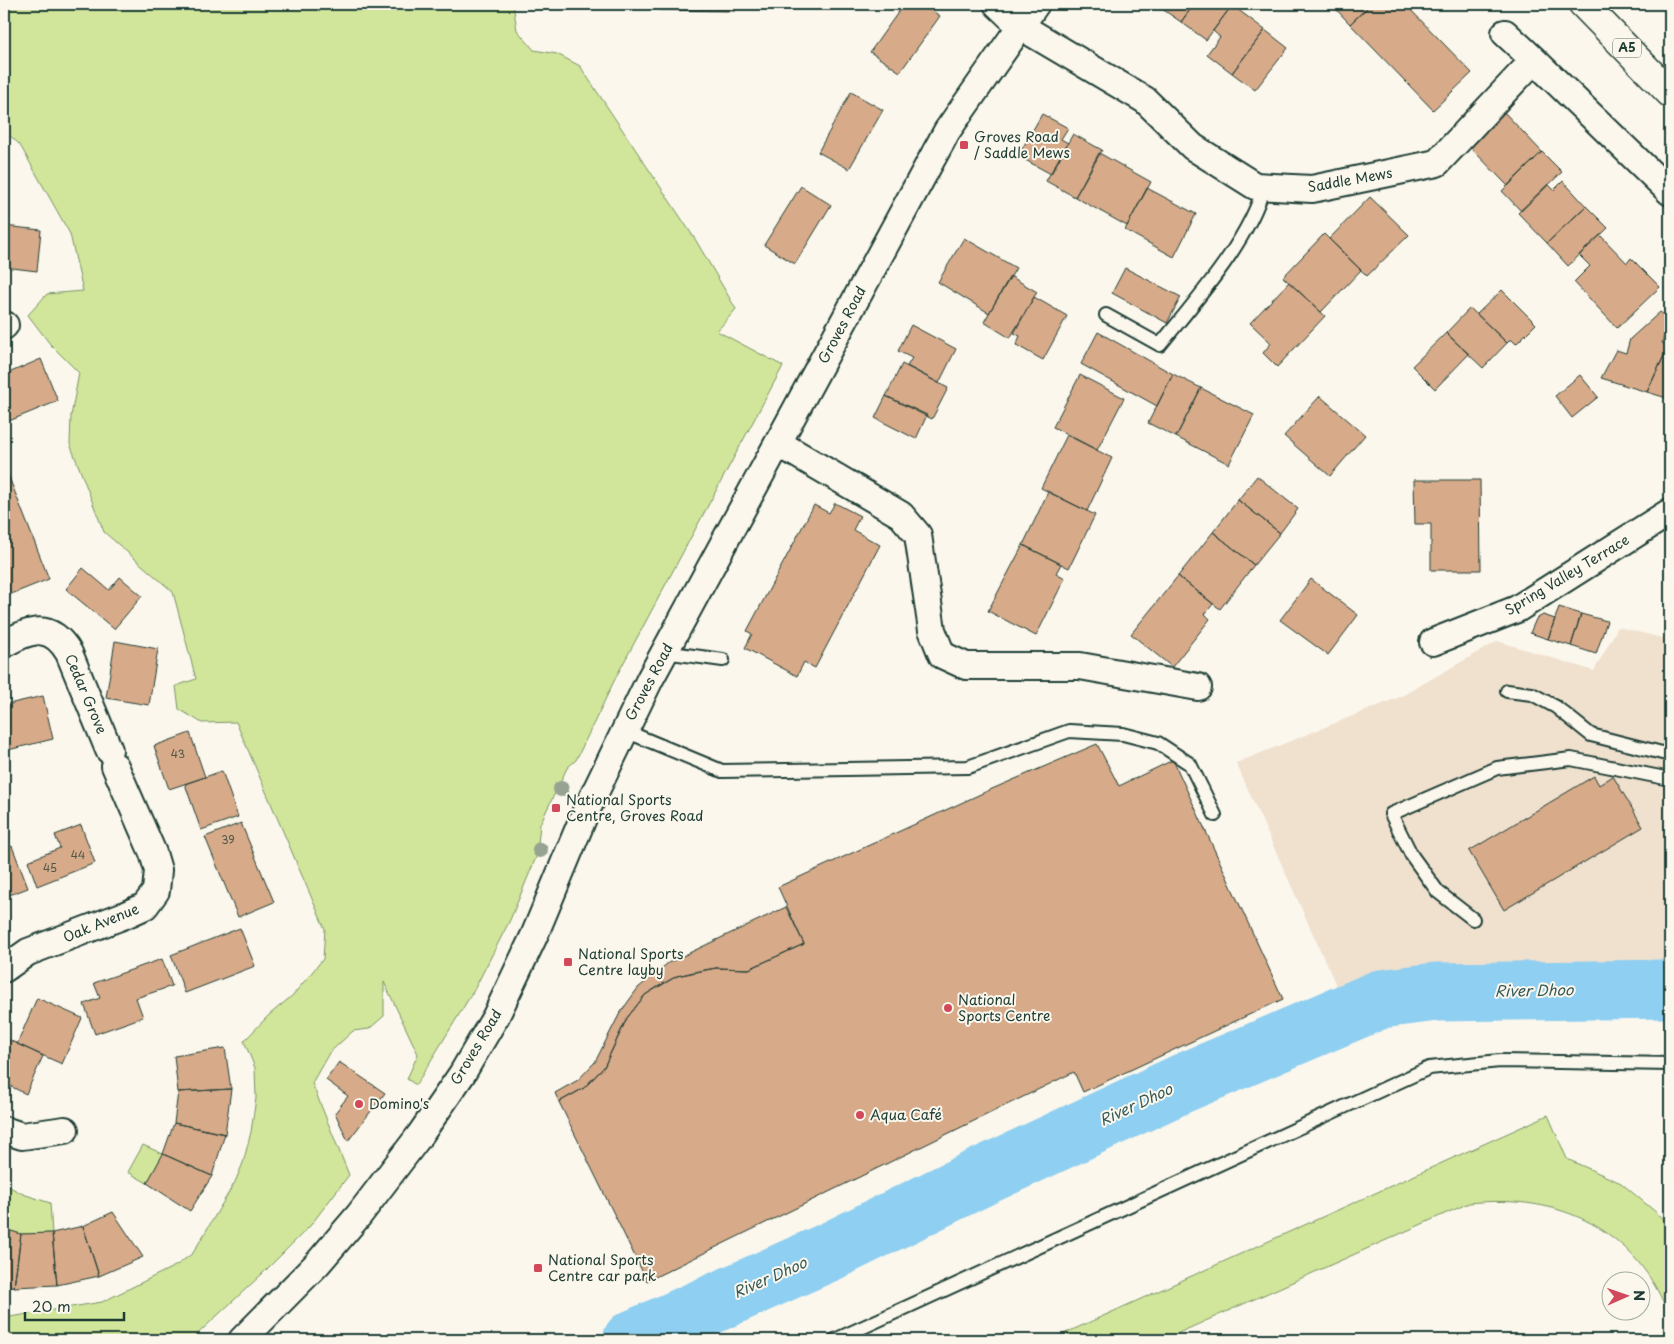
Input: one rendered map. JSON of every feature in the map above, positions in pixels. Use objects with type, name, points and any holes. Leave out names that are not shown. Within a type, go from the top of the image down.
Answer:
[{"type":"highway","name":"A5","points":[[1583,4],[1670,93]]},
{"type":"street","name":"Saddle Mews","points":[[997,4],[1020,26],[1145,100],[1193,148],[1255,186],[1312,189],[1437,163],[1534,60]]},
{"type":"street","name":"Groves Road","points":[[242,1340],[318,1264],[359,1215],[420,1135],[462,1074],[496,1016],[534,936],[586,811],[624,730],[664,652],[947,131],[1036,4]]},
{"type":"street","points":[[1505,33],[1670,192]]},
{"type":"street","points":[[778,443],[901,515],[918,535],[932,630],[942,654],[966,666],[1080,666],[1198,687]]},
{"type":"street","name":"Spring Valley Terrace","points":[[1433,642],[1517,609],[1670,512]]},
{"type":"street","name":"Cedar Grove","points":[[4,644],[25,632],[39,631],[52,635],[63,642],[112,758]]},
{"type":"street","name":"Oak Avenue","points":[[4,969],[28,952],[145,906],[156,891],[158,870],[153,853],[112,758]]},
{"type":"street","points":[[4,1130],[22,1136],[64,1130]]},
{"type":"lane","points":[[1106,315],[1160,345],[1192,305],[1238,240],[1258,208],[1264,186]]},
{"type":"lane","points":[[664,652],[723,660]]},
{"type":"lane","points":[[1507,691],[1532,694],[1556,706],[1590,734],[1670,755]]},
{"type":"lane","points":[[624,730],[708,767],[722,771],[968,766],[1069,731],[1123,734],[1158,743],[1190,764],[1215,815]]},
{"type":"lane","points":[[1473,919],[1438,892],[1412,856],[1390,814],[1497,768],[1571,759],[1670,778]]},
{"type":"lane","points":[[835,1340],[1429,1068],[1500,1061],[1670,1064]]},
{"type":"shaded area","points":[[1618,627],[1670,640],[1670,965],[1434,970],[1340,994],[1236,763],[1400,697],[1498,641],[1594,671]]},
{"type":"green space","points":[[4,4],[513,4],[517,30],[534,50],[557,54],[580,66],[695,239],[736,309],[717,331],[783,366],[617,675],[576,760],[567,768],[540,824],[537,855],[510,920],[474,990],[416,1085],[407,1079],[418,1054],[384,982],[384,1016],[369,1029],[353,1031],[329,1053],[312,1083],[349,1175],[310,1226],[191,1340],[4,1340],[4,1318],[102,1302],[177,1265],[193,1253],[235,1182],[243,1163],[251,1132],[256,1098],[255,1068],[244,1041],[269,1015],[293,995],[323,959],[325,929],[236,722],[202,723],[179,709],[176,686],[196,679],[173,592],[104,532],[70,444],[71,416],[79,373],[50,344],[28,315],[47,294],[83,291],[70,234],[20,145],[4,130]]},
{"type":"green space","points":[[1548,1115],[1567,1159],[1621,1183],[1670,1224],[1670,1318],[1652,1282],[1652,1272],[1645,1272],[1616,1240],[1591,1223],[1564,1212],[1534,1204],[1502,1201],[1469,1203],[1163,1340],[1050,1340]]},
{"type":"green space","points":[[143,1145],[163,1154],[147,1183],[128,1172]]},
{"type":"green space","points":[[4,1184],[23,1194],[50,1203],[52,1233],[21,1234],[4,1229]]},
{"type":"building","points":[[660,4],[735,4],[735,11],[660,10]]},
{"type":"building","points":[[904,4],[922,4],[940,16],[900,72],[870,52]]},
{"type":"building","points":[[1155,4],[1194,4],[1181,22]]},
{"type":"building","points":[[1194,4],[1233,4],[1206,40],[1181,22]]},
{"type":"building","points":[[1331,4],[1371,4],[1350,24]]},
{"type":"building","points":[[1371,4],[1405,4],[1472,73],[1433,110],[1350,24]]},
{"type":"building","points":[[1232,5],[1265,30],[1232,73],[1207,54],[1220,37],[1213,31]]},
{"type":"building","points":[[1265,30],[1288,48],[1255,90],[1232,73]]},
{"type":"building","points":[[851,92],[883,110],[849,169],[818,152]]},
{"type":"building","points":[[1503,111],[1542,152],[1508,186],[1468,145]]},
{"type":"building","points":[[1042,114],[1068,128],[1061,139],[1068,143],[1051,174],[1018,156]]},
{"type":"building","points":[[1073,134],[1102,150],[1075,197],[1046,181]]},
{"type":"building","points":[[1542,152],[1562,172],[1521,211],[1502,191]]},
{"type":"building","points":[[1099,153],[1151,182],[1127,226],[1075,197]]},
{"type":"building","points":[[1563,181],[1586,206],[1547,243],[1518,213],[1548,184],[1554,190]]},
{"type":"building","points":[[801,186],[831,205],[795,264],[764,245]]},
{"type":"building","points":[[1147,188],[1196,214],[1174,257],[1125,230]]},
{"type":"building","points":[[1370,197],[1409,235],[1367,276],[1329,239]]},
{"type":"building","points":[[1586,206],[1608,228],[1568,266],[1547,243]]},
{"type":"building","points":[[4,226],[41,230],[37,271],[4,267]]},
{"type":"building","points":[[1324,234],[1361,270],[1321,312],[1283,277]]},
{"type":"building","points":[[1600,235],[1627,263],[1631,258],[1660,287],[1617,328],[1574,282],[1590,266],[1579,255]]},
{"type":"building","points":[[964,238],[1016,268],[989,313],[938,282]]},
{"type":"building","points":[[1125,268],[1181,297],[1167,323],[1112,293]]},
{"type":"building","points":[[1010,276],[1037,292],[1010,338],[984,322]]},
{"type":"building","points":[[1289,282],[1325,316],[1277,367],[1263,353],[1271,343],[1250,323]]},
{"type":"building","points":[[1502,290],[1536,324],[1516,344],[1511,339],[1507,343],[1477,314]]},
{"type":"building","points":[[1034,297],[1067,316],[1043,360],[1016,345],[1020,336],[1014,333]]},
{"type":"building","points":[[1470,308],[1507,343],[1483,368],[1446,333]]},
{"type":"building","points":[[1660,312],[1670,319],[1662,343],[1668,347],[1647,392],[1601,378],[1616,350],[1626,353],[1630,339]]},
{"type":"building","points":[[911,325],[956,349],[939,383],[907,366],[912,358],[898,351]]},
{"type":"building","points":[[1098,332],[1173,374],[1157,406],[1081,364]]},
{"type":"building","points":[[1446,333],[1469,354],[1435,389],[1412,366]]},
{"type":"building","points":[[1670,343],[1670,399],[1647,392]]},
{"type":"building","points":[[41,359],[58,401],[4,423],[4,375]]},
{"type":"building","points":[[902,364],[948,388],[932,419],[886,396]]},
{"type":"building","points":[[1173,374],[1201,388],[1176,437],[1148,423]]},
{"type":"building","points":[[1080,375],[1124,398],[1097,450],[1053,427]]},
{"type":"building","points":[[1580,375],[1598,397],[1572,418],[1555,396]]},
{"type":"building","points":[[1201,388],[1254,415],[1229,464],[1176,437]]},
{"type":"building","points":[[886,396],[927,415],[916,439],[875,418]]},
{"type":"building","points":[[1320,396],[1365,435],[1330,476],[1284,436]]},
{"type":"building","points":[[1067,435],[1112,458],[1087,511],[1041,488]]},
{"type":"building","points":[[5,467],[49,579],[9,595],[4,580]]},
{"type":"building","points":[[1257,476],[1298,509],[1280,533],[1238,500]]},
{"type":"building","points":[[1414,480],[1480,480],[1481,570],[1431,570],[1431,524],[1415,524]]},
{"type":"building","points":[[1048,492],[1095,515],[1069,568],[1023,545]]},
{"type":"building","points":[[1238,500],[1280,533],[1254,565],[1213,532]]},
{"type":"building","points":[[835,503],[860,516],[853,530],[880,545],[815,668],[804,662],[797,676],[745,648],[752,634],[747,631],[814,505],[829,513]]},
{"type":"building","points":[[1213,532],[1254,565],[1220,609],[1178,576]]},
{"type":"building","points":[[1023,545],[1061,564],[1056,573],[1065,578],[1036,636],[988,611]]},
{"type":"building","points":[[83,568],[109,590],[120,577],[142,596],[114,629],[66,589]]},
{"type":"building","points":[[1178,576],[1213,604],[1205,614],[1210,619],[1172,667],[1131,634]]},
{"type":"building","points":[[1311,579],[1358,615],[1328,655],[1280,620]]},
{"type":"building","points":[[1559,607],[1581,614],[1571,646],[1548,639]]},
{"type":"building","points":[[1581,614],[1607,621],[1596,654],[1571,646]]},
{"type":"building","points":[[1543,615],[1555,619],[1548,639],[1530,633],[1536,619]]},
{"type":"building","points":[[115,641],[158,649],[149,705],[106,698]]},
{"type":"building","points":[[43,696],[53,739],[4,751],[4,705]]},
{"type":"building","points":[[190,733],[205,777],[169,789],[154,746]]},
{"type":"building","name":"National Sports Centre","points":[[1097,744],[1119,786],[1173,760],[1283,999],[1083,1092],[1074,1072],[647,1281],[559,1102],[584,1088],[604,1067],[627,1018],[645,995],[677,976],[716,968],[749,969],[804,944],[778,887],[985,792]]},
{"type":"building","points":[[222,771],[238,817],[201,830],[185,784]]},
{"type":"building","points":[[1594,776],[1599,785],[1613,776],[1643,827],[1504,910],[1469,851]]},
{"type":"building","points":[[241,823],[274,902],[238,917],[205,837]]},
{"type":"building","points":[[81,825],[95,863],[37,886],[28,861],[60,848],[55,835]]},
{"type":"building","points":[[12,846],[28,888],[4,897],[4,850]]},
{"type":"building","points":[[786,907],[804,944],[749,969],[716,968],[677,976],[645,995],[627,1018],[604,1067],[584,1088],[559,1102],[555,1093],[578,1080],[595,1062],[620,1013],[638,988],[668,963]]},
{"type":"building","points":[[240,928],[255,966],[185,993],[171,955]]},
{"type":"building","points":[[162,959],[172,986],[136,998],[143,1017],[95,1034],[84,1004],[100,998],[94,983]]},
{"type":"building","points":[[37,998],[82,1018],[62,1064],[17,1044]]},
{"type":"building","points":[[5,1038],[43,1056],[26,1094],[4,1083]]},
{"type":"building","points":[[225,1048],[231,1089],[178,1092],[174,1056]]},
{"type":"building","name":"Domino's","points":[[339,1062],[385,1093],[348,1141],[335,1113],[348,1096],[326,1080]]},
{"type":"building","points":[[231,1089],[225,1134],[174,1123],[178,1092]]},
{"type":"building","points":[[174,1123],[225,1134],[212,1176],[163,1154]]},
{"type":"building","points":[[163,1154],[212,1176],[190,1211],[147,1183]]},
{"type":"building","points":[[113,1212],[143,1257],[99,1276],[83,1226]]},
{"type":"building","points":[[83,1226],[99,1276],[57,1285],[52,1233]]},
{"type":"building","points":[[4,1229],[21,1234],[14,1287],[4,1284]]},
{"type":"building","points":[[52,1233],[57,1285],[14,1287],[21,1234]]},
{"type":"waterway","name":"River Dhoo","points":[[632,1340],[831,1251],[977,1179],[1183,1083],[1381,999],[1436,992],[1670,989]]},
{"type":"place","name":"Groves Road / Saddle Mews","points":[[964,145]]},
{"type":"place","name":"National Sports Centre, Groves Road","points":[[556,808]]},
{"type":"place","name":"National Sports Centre layby","points":[[568,962]]},
{"type":"place","name":"National Sports Centre","points":[[948,1008]]},
{"type":"place","name":"Domino's","points":[[359,1104]]},
{"type":"place","name":"Aqua Café","points":[[860,1115]]},
{"type":"place","name":"National Sports Centre car park","points":[[538,1268]]}]
